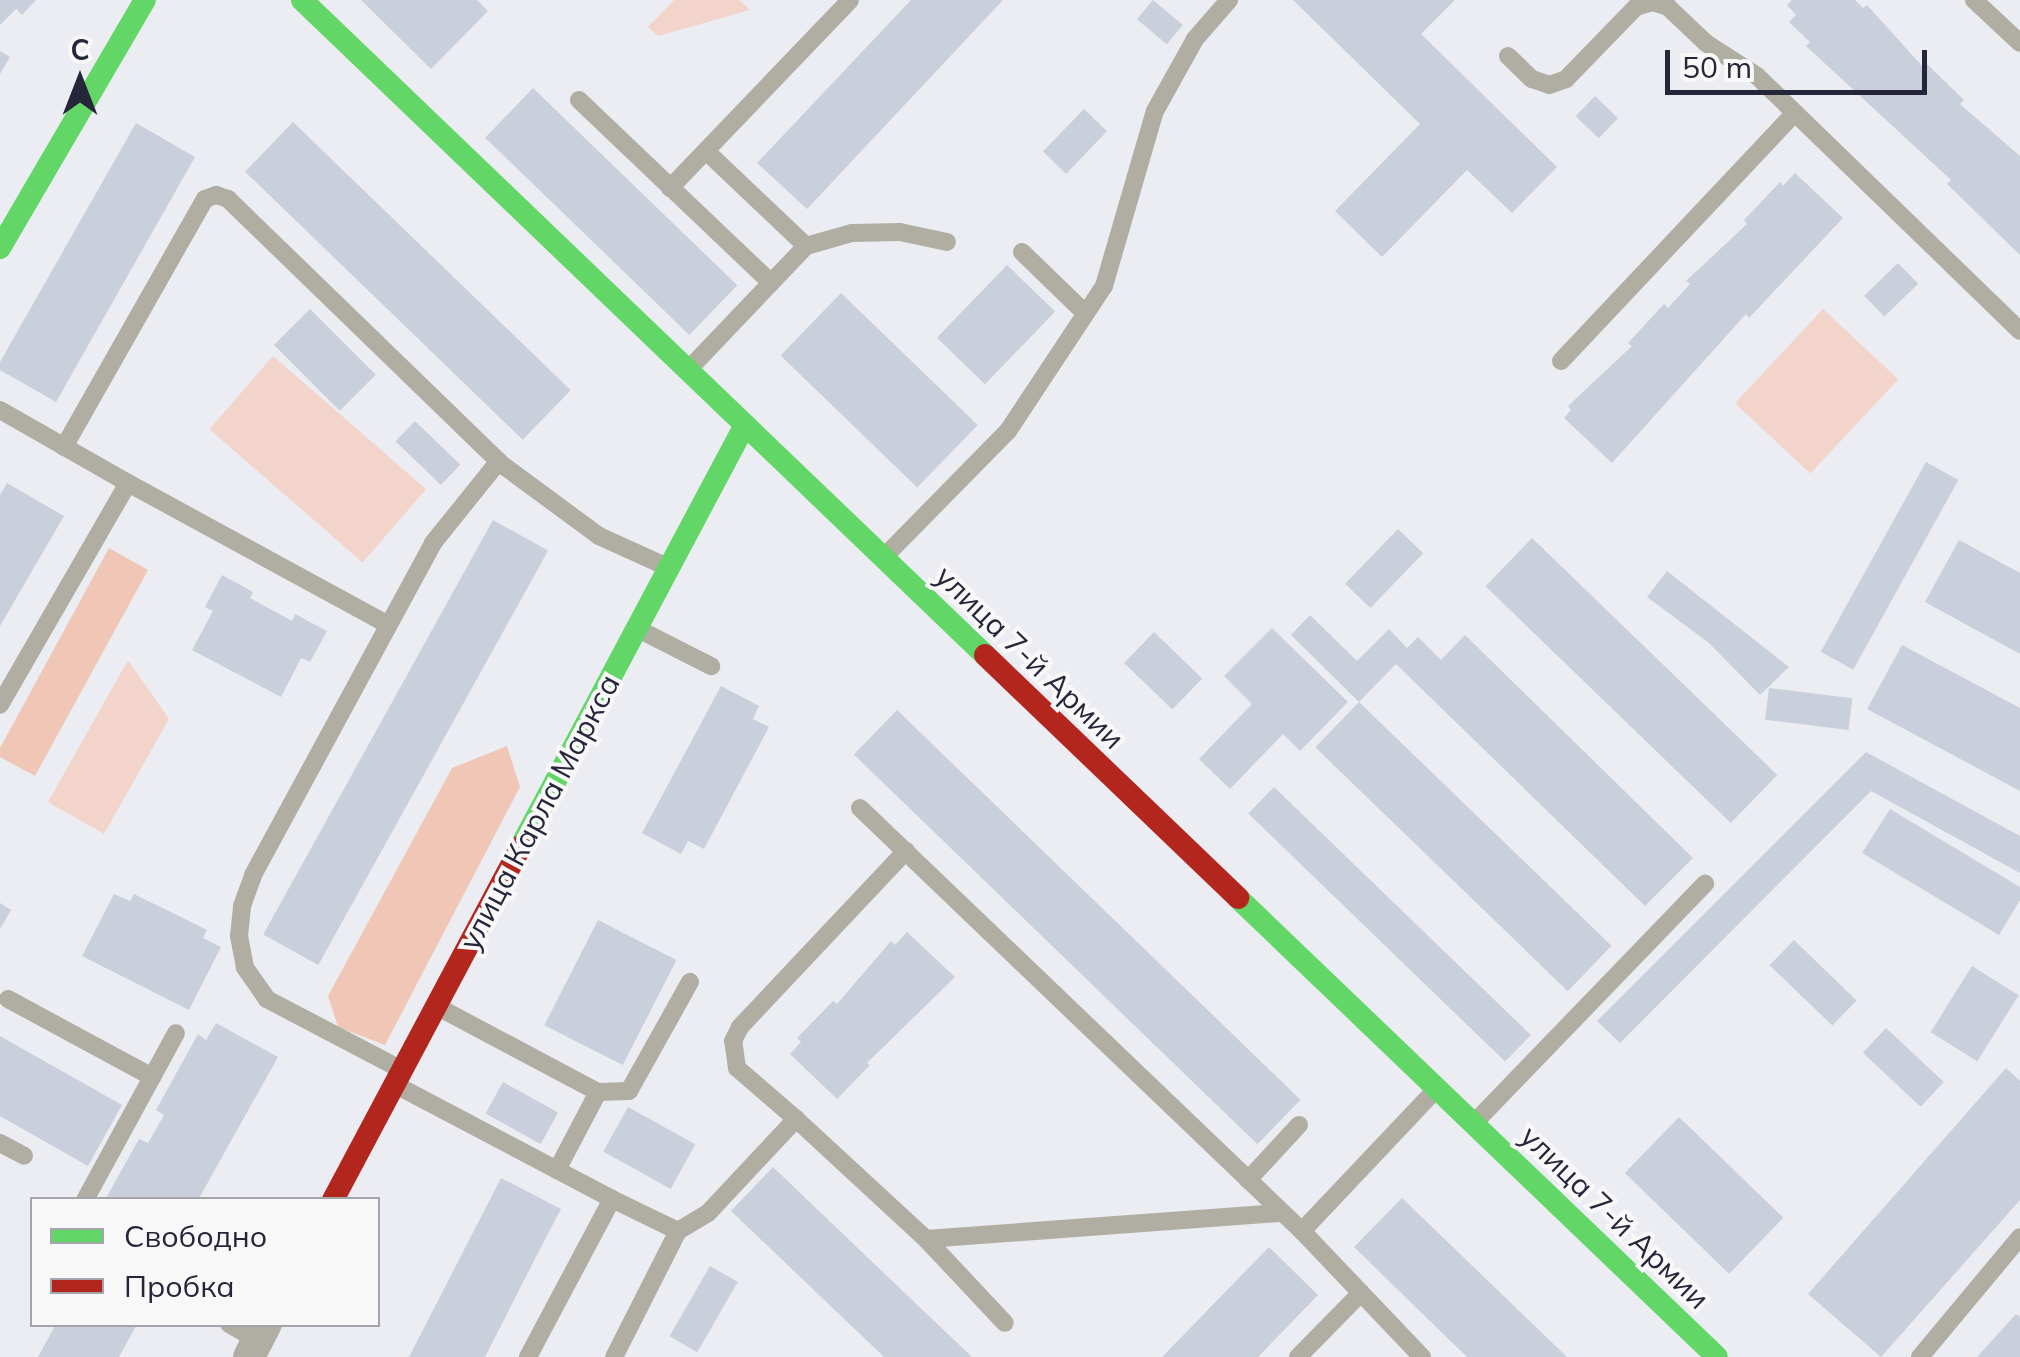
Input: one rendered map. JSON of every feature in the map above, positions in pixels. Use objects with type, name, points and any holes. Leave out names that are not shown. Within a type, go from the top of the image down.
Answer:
[{"type":"street","points":[[0,248],[144,0]]},
{"type":"street","name":"улица 7-й Армии","points":[[302,0],[1717,1357]]},
{"type":"street","name":"улица Карла Маркса","points":[[335,1197],[745,425]]},
{"type":"lane","points":[[883,558],[1008,431],[1104,286],[1155,111],[1187,50],[1229,0]]},
{"type":"lane","points":[[1974,0],[2020,43]]},
{"type":"lane","points":[[670,188],[842,2]]},
{"type":"lane","points":[[1508,56],[1532,79],[1549,85],[1566,79],[1632,4],[1652,2],[1668,7],[1706,43],[1757,76],[2020,331]]},
{"type":"lane","points":[[578,100],[771,283]]},
{"type":"lane","points":[[1561,361],[1795,113]]},
{"type":"lane","points":[[706,151],[806,246]]},
{"type":"lane","points":[[64,447],[205,199],[216,195],[228,199],[499,461],[599,536],[669,568]]},
{"type":"lane","points":[[688,370],[806,246],[852,234],[900,232],[947,242]]},
{"type":"lane","points":[[1022,252],[1086,313]]},
{"type":"lane","points":[[0,410],[388,625]]},
{"type":"lane","points":[[499,461],[433,543],[253,875],[242,906],[238,936],[246,968],[267,998],[557,1170],[678,1231]]},
{"type":"lane","points":[[0,705],[128,483]]},
{"type":"lane","points":[[636,628],[711,666]]},
{"type":"lane","points":[[860,808],[1302,1231],[1422,1357]]},
{"type":"lane","points":[[906,851],[740,1027],[733,1041],[737,1068],[926,1239],[1005,1323]]},
{"type":"lane","points":[[1474,1124],[1705,884]]},
{"type":"lane","points":[[435,1006],[598,1092],[630,1091],[690,982]]},
{"type":"lane","points":[[8,998],[152,1077]]},
{"type":"lane","points":[[87,1197],[176,1033]]},
{"type":"lane","points":[[1302,1231],[1437,1088]]},
{"type":"lane","points":[[557,1170],[598,1092]]},
{"type":"lane","points":[[614,1357],[678,1231],[708,1213],[796,1119]]},
{"type":"lane","points":[[1248,1180],[1300,1125]]},
{"type":"lane","points":[[0,1143],[24,1156]]},
{"type":"lane","points":[[528,1357],[612,1199]]},
{"type":"lane","points":[[926,1239],[1283,1213]]},
{"type":"lane","points":[[1920,1357],[2020,1237]]},
{"type":"lane","points":[[1298,1357],[1360,1293]]},
{"type":"shaded area","points":[[674,0],[739,0],[750,10],[658,36],[648,27]]},
{"type":"shaded area","points":[[1823,309],[1898,379],[1810,474],[1735,403]]},
{"type":"shaded area","points":[[273,356],[426,489],[363,562],[209,429]]},
{"type":"shaded area","points":[[109,548],[148,570],[35,776],[0,757],[0,748]]},
{"type":"shaded area","points":[[128,660],[169,719],[104,834],[48,802]]},
{"type":"shaded area","points":[[507,746],[520,787],[385,1045],[338,1027],[328,996],[452,768]]},
{"type":"building","points":[[0,0],[36,0],[22,15],[16,9],[0,25]]},
{"type":"building","points":[[361,0],[477,0],[488,11],[431,69]]},
{"type":"building","points":[[911,0],[1003,0],[807,209],[757,163]]},
{"type":"building","points":[[1153,0],[1183,25],[1167,44],[1137,19]]},
{"type":"building","points":[[1293,0],[1455,0],[1421,34],[1557,167],[1512,213],[1467,170],[1382,257],[1335,211],[1420,124]]},
{"type":"building","points":[[1792,0],[1855,0],[1863,8],[1867,5],[1923,67],[1926,63],[1964,100],[1960,104],[2020,156],[2020,255],[1947,184],[1951,180],[1806,46],[1810,42],[1789,22],[1796,15],[1787,5]]},
{"type":"building","points":[[0,51],[10,57],[0,74]]},
{"type":"building","points":[[533,88],[737,285],[689,335],[485,138]]},
{"type":"building","points":[[1595,96],[1618,118],[1599,138],[1576,116]]},
{"type":"building","points":[[1084,109],[1107,131],[1066,174],[1043,151]]},
{"type":"building","points":[[293,122],[571,390],[523,440],[245,172]]},
{"type":"building","points":[[136,123],[195,157],[56,402],[0,370],[0,362]]},
{"type":"building","points":[[1795,173],[1843,218],[1749,318],[1746,314],[1612,463],[1564,418],[1571,410],[1568,406],[1632,346],[1628,343],[1664,304],[1668,308],[1690,284],[1686,281],[1747,224],[1744,220],[1780,182],[1783,186]]},
{"type":"building","points":[[1898,263],[1918,284],[1884,317],[1864,296]]},
{"type":"building","points":[[1007,265],[1055,312],[985,384],[937,338]]},
{"type":"building","points":[[841,293],[978,425],[917,488],[781,356]]},
{"type":"building","points":[[310,309],[376,375],[340,411],[274,345]]},
{"type":"building","points":[[415,421],[460,465],[441,485],[396,441]]},
{"type":"building","points":[[1926,462],[1958,480],[1853,670],[1821,652]]},
{"type":"building","points":[[7,483],[64,516],[0,626],[0,495]]},
{"type":"building","points":[[493,520],[548,551],[318,965],[263,935]]},
{"type":"building","points":[[1398,529],[1423,553],[1370,608],[1345,584]]},
{"type":"building","points":[[1532,538],[1777,775],[1731,823],[1485,586]]},
{"type":"building","points":[[1959,540],[2020,573],[2020,654],[1925,602]]},
{"type":"building","points":[[1667,571],[1789,667],[1760,695],[1709,643],[1647,597]]},
{"type":"building","points":[[222,575],[253,592],[250,598],[292,621],[295,614],[327,631],[310,662],[301,658],[281,697],[192,650],[213,611],[205,607]]},
{"type":"building","points":[[1310,615],[1357,661],[1389,629],[1407,648],[1418,637],[1441,660],[1465,635],[1693,858],[1645,906],[1396,664],[1359,702],[1291,635]]},
{"type":"building","points":[[1272,628],[1348,702],[1300,751],[1283,734],[1230,789],[1199,759],[1252,704],[1224,676]]},
{"type":"building","points":[[1154,632],[1202,679],[1172,709],[1124,663]]},
{"type":"building","points":[[1902,645],[2020,708],[2020,791],[1867,709]]},
{"type":"building","points":[[721,686],[759,706],[753,719],[769,727],[704,849],[688,841],[681,854],[642,833]]},
{"type":"building","points":[[1769,688],[1852,698],[1848,730],[1765,720]]},
{"type":"building","points":[[1359,702],[1611,946],[1568,991],[1315,747]]},
{"type":"building","points":[[897,710],[1301,1100],[1257,1144],[854,755]]},
{"type":"building","points":[[1866,752],[2020,836],[2020,873],[1871,791],[1620,1043],[1597,1021]]},
{"type":"building","points":[[1274,787],[1531,1035],[1505,1062],[1248,814]]},
{"type":"building","points":[[1890,809],[2020,887],[2020,900],[1999,935],[1862,853]]},
{"type":"building","points":[[114,894],[130,901],[134,894],[207,930],[203,938],[221,947],[189,1010],[82,956]]},
{"type":"building","points":[[0,903],[11,910],[0,929]]},
{"type":"building","points":[[598,920],[676,960],[623,1065],[544,1025]]},
{"type":"building","points":[[907,932],[955,977],[867,1063],[870,1065],[837,1099],[790,1054],[801,1042],[797,1038],[833,1001],[837,1004],[891,941],[895,945]]},
{"type":"building","points":[[1794,940],[1857,1000],[1832,1026],[1770,965]]},
{"type":"building","points":[[1972,966],[2019,995],[1977,1061],[1931,1032]]},
{"type":"building","points":[[216,1023],[278,1057],[200,1197],[107,1197],[139,1139],[148,1143],[164,1115],[156,1110],[198,1034],[206,1040]]},
{"type":"building","points":[[1886,1028],[1944,1082],[1921,1107],[1863,1053]]},
{"type":"building","points":[[0,1036],[122,1105],[88,1166],[0,1116]]},
{"type":"building","points":[[2006,1068],[2020,1081],[2020,1200],[1881,1357],[1808,1294]]},
{"type":"building","points":[[503,1082],[558,1113],[541,1144],[486,1113]]},
{"type":"building","points":[[628,1107],[695,1144],[671,1189],[603,1152]]},
{"type":"building","points":[[1679,1117],[1783,1218],[1729,1274],[1625,1173]]},
{"type":"building","points":[[773,1167],[972,1357],[884,1357],[731,1211]]},
{"type":"building","points":[[501,1178],[561,1209],[485,1357],[409,1357]]},
{"type":"building","points":[[1402,1198],[1567,1357],[1467,1357],[1354,1247]]},
{"type":"building","points":[[1269,1247],[1318,1295],[1258,1357],[1162,1357]]},
{"type":"building","points":[[710,1266],[738,1282],[697,1352],[670,1336]]},
{"type":"building","points":[[2016,1314],[2020,1317],[2020,1357],[1977,1357]]},
{"type":"building","points":[[54,1327],[135,1327],[119,1357],[38,1357]]},
{"type":"traffic: fast","points":[[0,248],[145,0]]},
{"type":"traffic: fast","points":[[302,0],[985,655]]},
{"type":"traffic: fast","points":[[521,846],[745,425]]},
{"type":"traffic: fast","points":[[1238,898],[1717,1357]]},
{"type":"traffic: jam","points":[[985,655],[1238,898]]},
{"type":"traffic: jam","points":[[335,1197],[521,846]]}]
